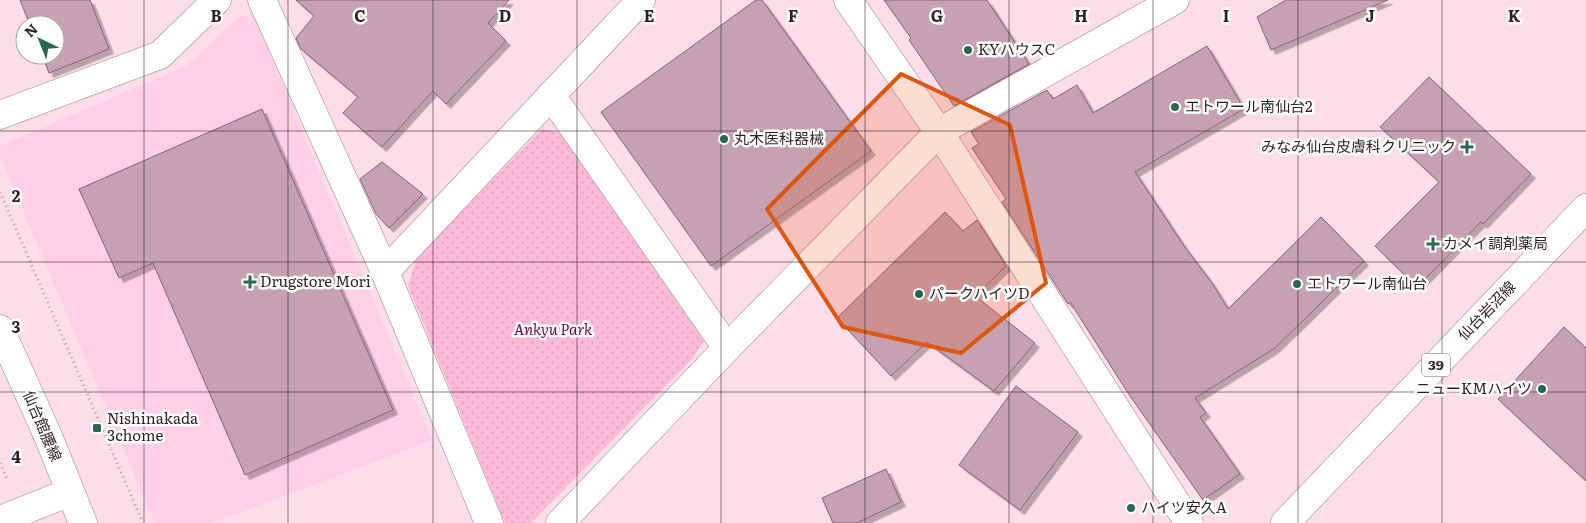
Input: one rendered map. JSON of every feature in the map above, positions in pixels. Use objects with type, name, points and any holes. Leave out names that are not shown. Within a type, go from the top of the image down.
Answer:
[{"type":"street","points":[[0,115],[160,55],[217,0]]},
{"type":"street","points":[[262,0],[385,272],[490,523]]},
{"type":"street","points":[[385,272],[641,0]]},
{"type":"street","points":[[848,0],[939,132],[1189,523]]},
{"type":"street","points":[[560,523],[727,348],[939,132],[1175,0]]},
{"type":"street","points":[[551,95],[727,348]]},
{"type":"street","name":"仙台岩沼線","points":[[1285,523],[1586,208]]},
{"type":"street","name":"仙台館腰線","points":[[0,329],[83,523]]},
{"type":"street","points":[[0,520],[70,492]]},
{"type":"path","points":[[0,192],[143,523]]},
{"type":"highlighted area","points":[[901,74],[1010,125],[1046,283],[961,353],[843,327],[767,209]]},
{"type":"shaded area","points":[[253,14],[432,440],[212,523],[155,523],[0,156],[0,146],[186,66],[238,17]]},
{"type":"green space","name":"Ankyu Park","points":[[542,129],[560,133],[704,341],[692,359],[531,523],[505,523],[408,286],[416,259]]},
{"type":"building","points":[[20,0],[90,0],[109,49],[49,73],[46,65],[65,65],[65,15],[26,15]]},
{"type":"building","points":[[296,0],[509,0],[488,23],[506,41],[446,104],[433,91],[382,147],[343,113],[358,97],[301,49],[296,38],[314,16]]},
{"type":"building","points":[[756,0],[762,0],[871,151],[711,266],[601,112]]},
{"type":"building","name":"KYハウスC","points":[[884,0],[987,0],[1029,64],[954,106],[909,40],[911,38]]},
{"type":"building","points":[[1286,0],[1388,0],[1271,50],[1257,17]]},
{"type":"building","points":[[1207,46],[1244,109],[1135,172],[1228,309],[1321,217],[1364,261],[1275,348],[1195,398],[1206,413],[1200,417],[1240,474],[1203,500],[1128,393],[1070,302],[1068,304],[1002,202],[1006,199],[972,148],[979,144],[971,132],[1047,90],[1053,99],[1077,85],[1093,113]]},
{"type":"building","points":[[1429,77],[1531,174],[1483,224],[1481,222],[1417,287],[1375,246],[1439,182],[1380,127]]},
{"type":"building","points":[[262,109],[393,410],[245,475],[153,263],[119,278],[79,189]]},
{"type":"building","points":[[382,162],[423,194],[389,228],[376,214],[360,179]]},
{"type":"building","name":"パークハイツD","points":[[945,212],[963,231],[977,220],[1006,266],[975,296],[1035,343],[994,391],[927,342],[891,376],[837,318]]},
{"type":"building","name":"ニューKMハイツ","points":[[1564,327],[1586,348],[1586,481],[1498,399]]},
{"type":"building","points":[[1016,386],[1078,432],[1020,510],[959,465]]},
{"type":"building","points":[[886,469],[901,502],[857,523],[833,523],[822,498]]},
{"type":"place","name":"KYハウスC","points":[[968,50]]},
{"type":"place","name":"エトワール南仙台2","points":[[1175,107]]},
{"type":"place","name":"丸木医科器械","points":[[724,139]]},
{"type":"place","name":"みなみ仙台皮膚科クリニック","points":[[1467,147]]},
{"type":"place","name":"カメイ調剤薬局","points":[[1433,244]]},
{"type":"place","name":"Drugstore Mori","points":[[250,282]]},
{"type":"place","name":"エトワール南仙台","points":[[1297,284]]},
{"type":"place","name":"パークハイツD","points":[[919,294]]},
{"type":"place","name":"ニューKMハイツ","points":[[1542,389]]},
{"type":"place","name":"Nishinakada 3chome","points":[[97,428]]},
{"type":"place","name":"ハイツ安久A","points":[[1131,508]]}]
